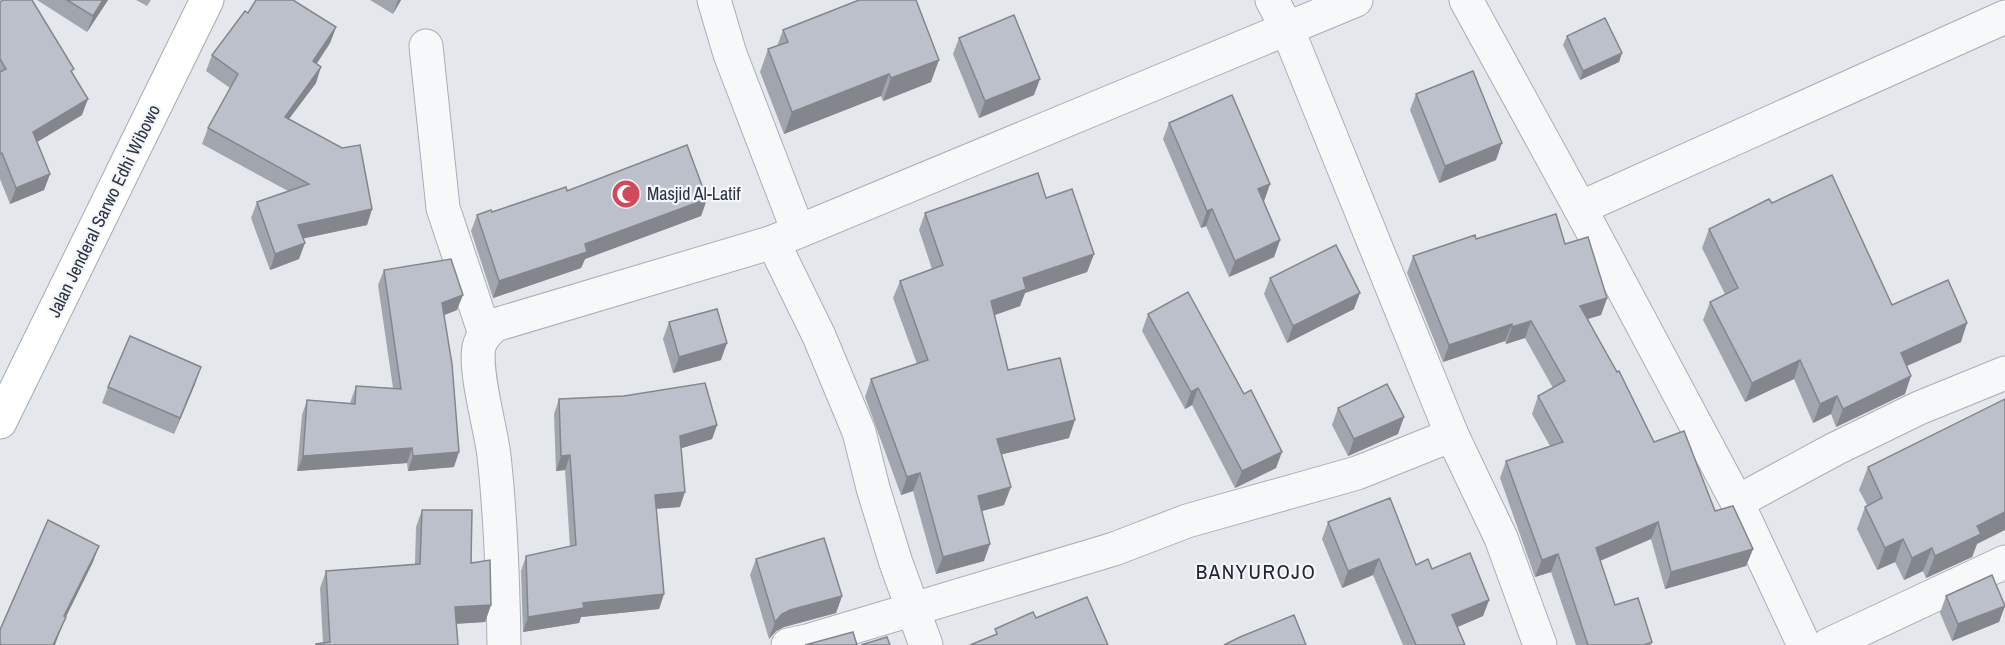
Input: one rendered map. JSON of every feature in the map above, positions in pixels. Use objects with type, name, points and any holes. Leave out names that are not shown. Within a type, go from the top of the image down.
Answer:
[{"type":"main road","name":"Jalan Jenderal Sarwo Edhi Wibowo","points":[[0,422],[207,0]]},
{"type":"street","points":[[714,0],[786,236],[819,336],[859,432],[876,499],[926,645]]},
{"type":"street","points":[[504,645],[502,540],[493,454],[479,366],[479,347],[485,334],[495,325],[786,236],[1279,14],[1356,0]]},
{"type":"street","points":[[1466,0],[1737,502],[1804,645]]},
{"type":"street","points":[[1279,14],[1452,435],[1501,538],[1540,645]]},
{"type":"street","points":[[1580,208],[2005,17]]},
{"type":"street","points":[[426,46],[442,208],[485,334]]},
{"type":"street","points":[[1737,502],[1898,418],[2005,373]]},
{"type":"street","points":[[788,645],[1114,549],[1187,521],[1357,473],[1452,435]]},
{"type":"street","points":[[1828,645],[2005,562]]},
{"type":"building","points":[[3,0],[32,0],[74,69],[71,71],[88,99],[33,132],[50,174],[16,188],[2,153],[0,154],[0,72],[6,69],[0,59],[0,2]]},
{"type":"building","points":[[67,0],[103,0],[93,16]]},
{"type":"building","points":[[256,0],[293,0],[336,27],[313,61],[321,67],[285,117],[342,148],[360,145],[372,209],[298,225],[305,243],[275,254],[257,202],[309,184],[208,128],[238,74],[212,55],[245,11],[248,13]]},
{"type":"building","points":[[859,0],[916,0],[939,60],[891,78],[889,74],[792,112],[768,49],[788,42],[783,30]]},
{"type":"building","points":[[1014,15],[1040,79],[985,101],[959,38]]},
{"type":"building","points":[[1605,18],[1622,53],[1583,71],[1567,36]]},
{"type":"building","points":[[1473,71],[1502,143],[1445,166],[1416,94]]},
{"type":"building","points":[[1232,95],[1270,184],[1258,189],[1280,240],[1235,261],[1212,209],[1207,211],[1169,123]]},
{"type":"building","points":[[687,145],[707,199],[585,244],[587,252],[499,281],[477,215],[566,187],[567,191]]},
{"type":"building","points":[[1038,173],[1046,198],[1072,189],[1094,254],[1023,278],[1026,289],[991,301],[1008,370],[1060,358],[1075,420],[997,439],[1011,487],[978,496],[990,544],[943,557],[920,473],[907,477],[871,379],[928,360],[900,281],[943,265],[925,213]]},
{"type":"building","points":[[1832,175],[1892,305],[1948,280],[1967,323],[1901,353],[1911,376],[1843,409],[1837,396],[1820,404],[1800,360],[1752,383],[1710,302],[1738,288],[1709,229],[1769,199],[1772,203]]},
{"type":"building","points":[[1556,214],[1565,244],[1588,237],[1607,298],[1580,306],[1617,372],[1619,371],[1654,442],[1684,431],[1715,511],[1733,506],[1753,549],[1671,572],[1658,522],[1596,548],[1615,605],[1638,598],[1652,642],[1644,645],[1588,645],[1558,554],[1542,560],[1506,461],[1563,442],[1538,396],[1565,381],[1531,321],[1512,327],[1512,324],[1449,345],[1413,256],[1475,235],[1476,239]]},
{"type":"building","points":[[1336,245],[1360,293],[1293,326],[1270,278]]},
{"type":"building","points":[[451,259],[463,295],[442,303],[452,364],[459,452],[413,456],[412,448],[303,456],[307,400],[355,404],[356,386],[401,389],[384,270]]},
{"type":"building","points":[[1188,292],[1244,394],[1251,390],[1282,452],[1242,471],[1198,388],[1191,392],[1148,314]]},
{"type":"building","points":[[717,309],[727,343],[679,357],[669,322]]},
{"type":"building","points":[[130,336],[201,367],[180,418],[108,387]]},
{"type":"building","points":[[705,383],[717,425],[680,436],[685,492],[655,495],[664,594],[583,603],[584,608],[528,617],[526,556],[576,545],[570,455],[561,456],[559,399],[624,396]]},
{"type":"building","points":[[1387,384],[1404,417],[1354,439],[1338,408]]},
{"type":"building","points":[[2005,399],[2005,512],[1977,526],[1981,534],[1935,556],[1932,548],[1912,558],[1903,539],[1885,548],[1865,507],[1882,498],[1868,467]]},
{"type":"building","points":[[1390,498],[1416,565],[1428,559],[1432,569],[1470,553],[1489,600],[1452,615],[1465,645],[1416,645],[1379,559],[1348,571],[1328,522]]},
{"type":"building","points":[[422,510],[472,510],[471,563],[490,560],[491,605],[455,607],[458,645],[316,645],[330,642],[326,571],[420,564]]},
{"type":"building","points":[[48,520],[99,546],[64,616],[66,617],[53,645],[2,645],[0,644],[0,630]]},
{"type":"building","points":[[824,538],[842,596],[790,610],[782,614],[775,622],[756,559]]},
{"type":"building","points":[[1992,575],[2005,606],[1958,624],[1946,596]]},
{"type":"building","points":[[1087,597],[1108,645],[970,645],[997,634],[995,629],[1033,612],[1036,618]]},
{"type":"building","points":[[1294,615],[1306,645],[1224,645],[1240,637]]},
{"type":"building","points":[[853,632],[857,645],[805,645]]},
{"type":"building","points":[[887,637],[890,645],[861,645]]},
{"type":"place","name":"Masjid Al-Latif","points":[[626,194]]},
{"type":"district","name":"BANYUROJO","points":[[1256,572]]}]
